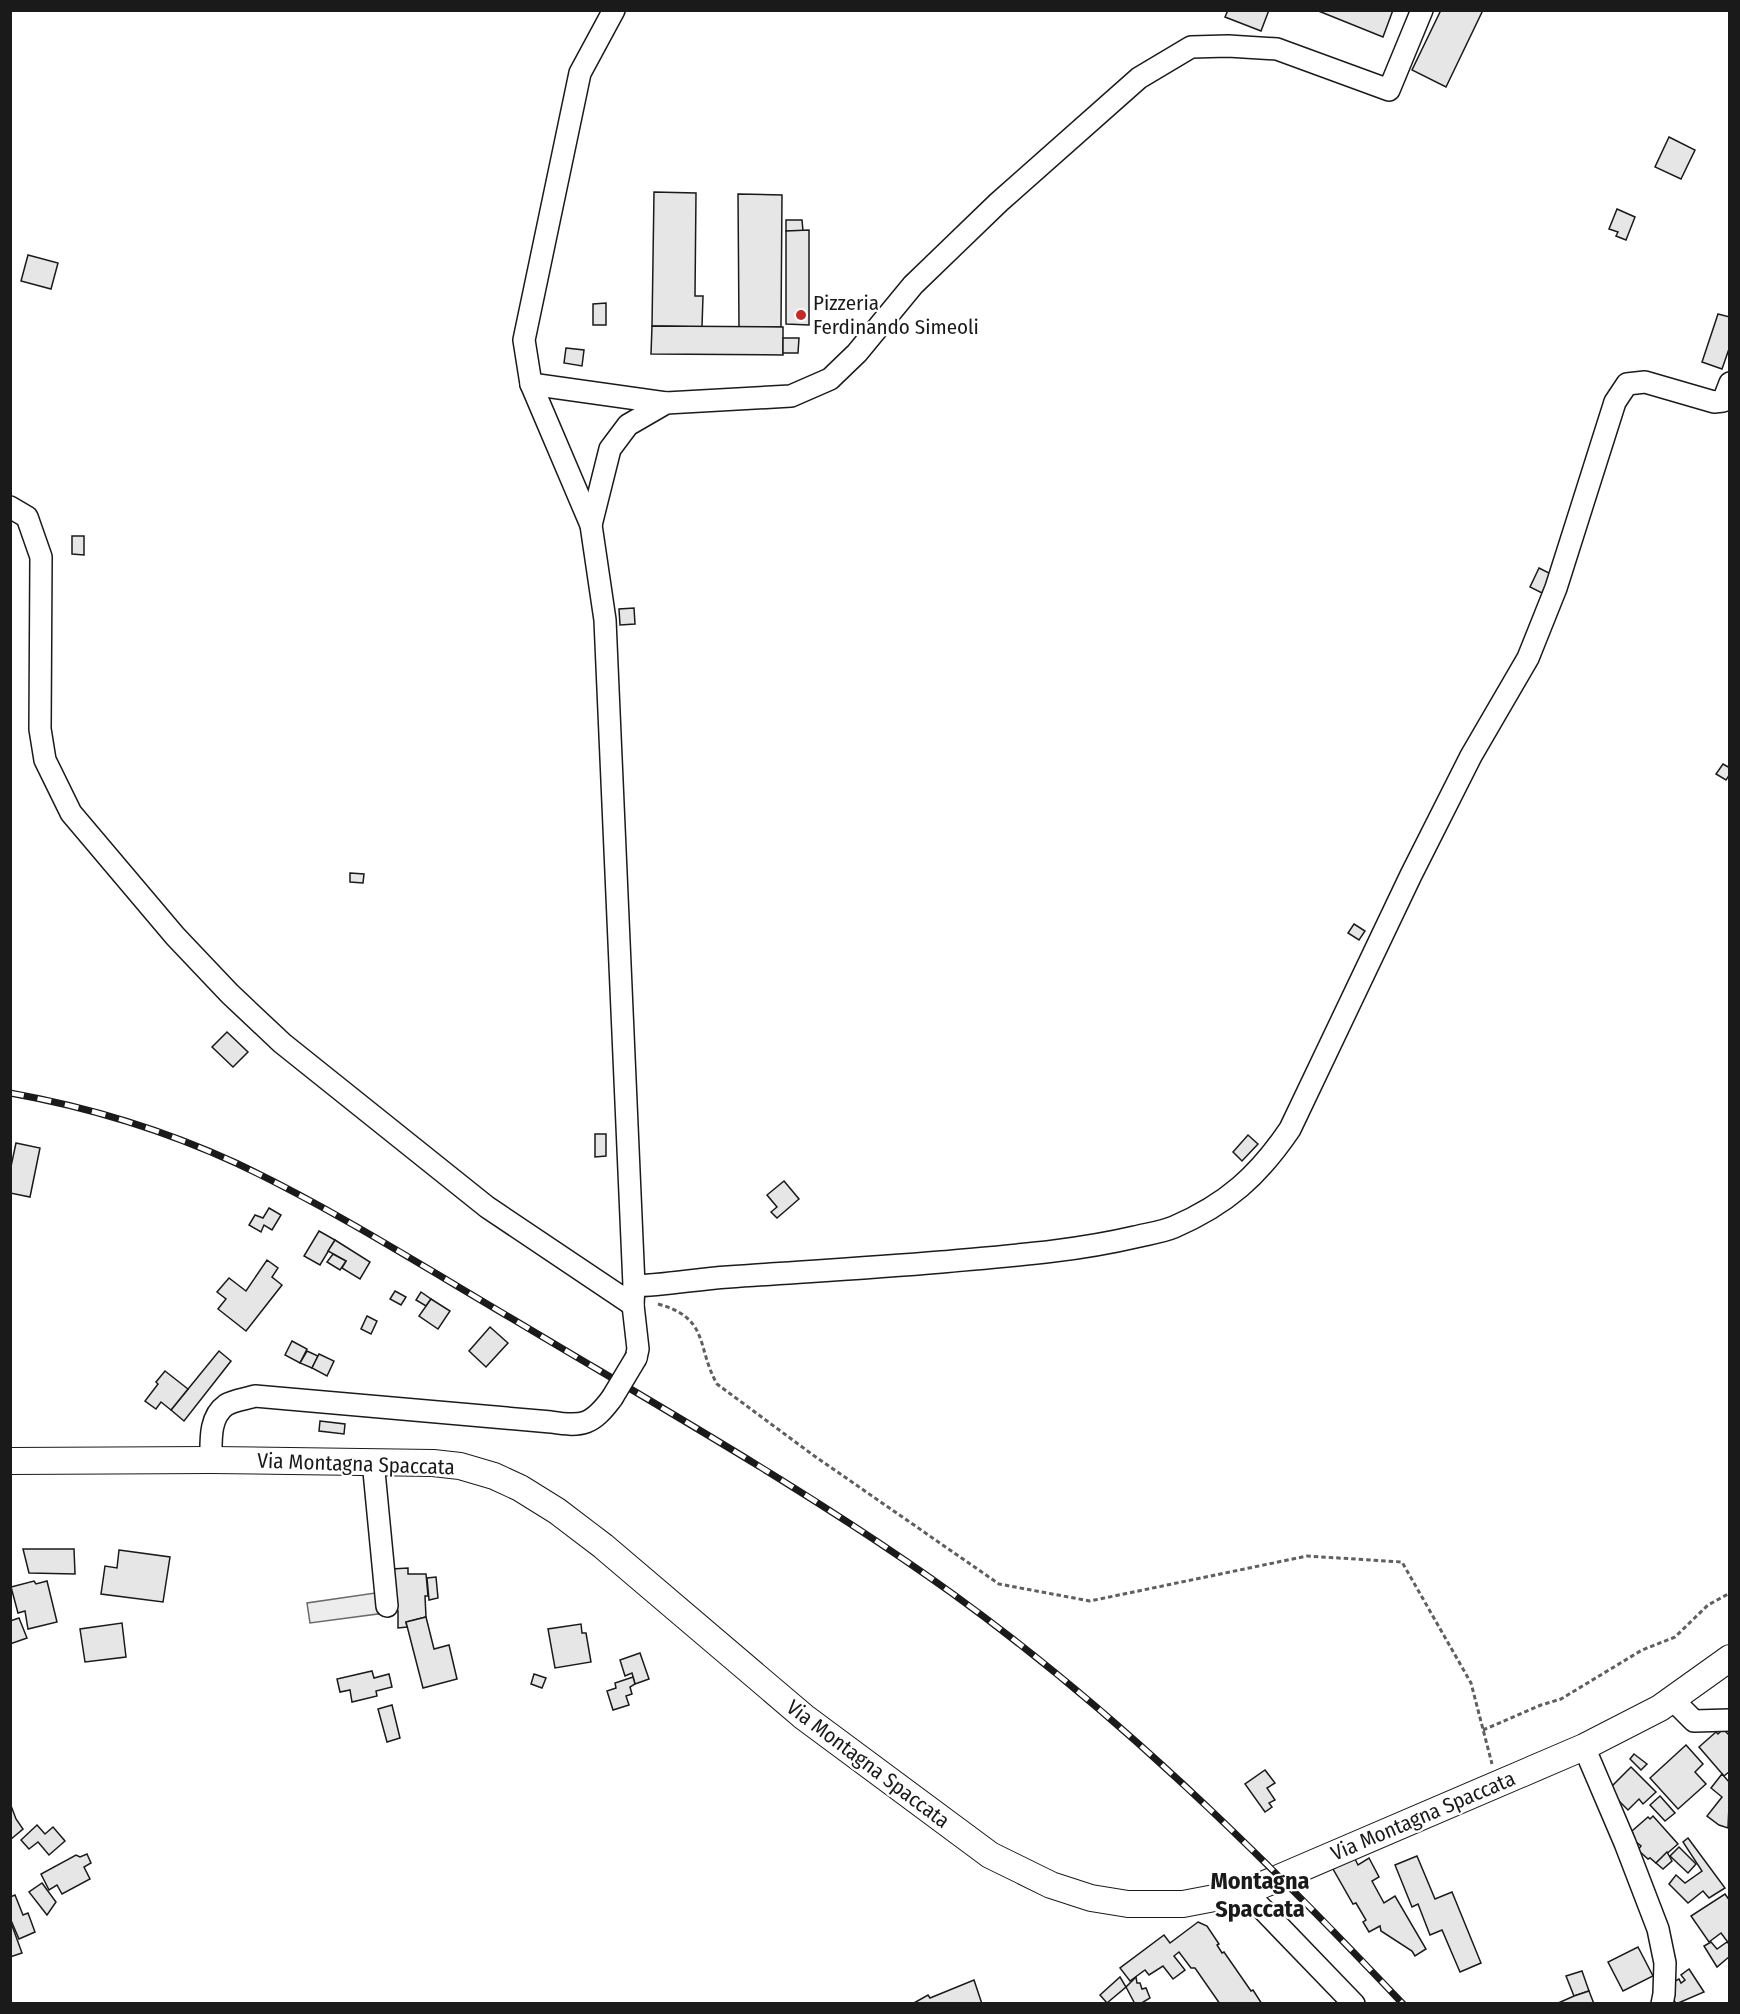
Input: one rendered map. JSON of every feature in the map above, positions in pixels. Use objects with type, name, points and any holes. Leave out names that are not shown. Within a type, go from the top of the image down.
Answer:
[{"type":"main road","name":"Via Montagna Spaccata","points":[[10,1461],[373,1461],[460,1466],[494,1476],[520,1488],[603,1545],[804,1717],[990,1856],[1051,1885],[1091,1898],[1119,1902],[1183,1904],[1246,1892],[1584,1747],[1630,1725],[1673,1700],[1730,1658]]},
{"type":"street","points":[[211,1460],[211,1431],[219,1412],[228,1404],[255,1396],[552,1422],[575,1426],[595,1418],[612,1398],[636,1358],[638,1349],[633,1295],[605,620],[591,525],[531,384],[524,340],[580,73],[614,10]]},
{"type":"street","points":[[531,384],[666,403],[791,396],[830,379],[857,353],[913,285],[999,202],[1139,78],[1191,47],[1228,46],[1277,49],[1389,90],[1422,10]]},
{"type":"street","points":[[633,1295],[655,1286],[725,1277],[1032,1254],[1102,1245],[1171,1228],[1201,1214],[1236,1192],[1263,1165],[1290,1129],[1411,875],[1466,766],[1528,658],[1556,588],[1615,402],[1627,384],[1645,382],[1714,402],[1723,401],[1730,383]]},
{"type":"street","points":[[591,525],[610,449],[628,425],[666,403]]},
{"type":"street","points":[[10,507],[27,517],[40,557],[40,729],[45,760],[71,813],[175,936],[230,994],[282,1043],[487,1207],[633,1295]]},
{"type":"street","points":[[373,1461],[387,1606]]},
{"type":"street","points":[[1673,1700],[1694,1721],[1730,1720]]},
{"type":"street","points":[[1584,1747],[1625,1843],[1658,1929],[1665,1963],[1662,2004]]},
{"type":"street","points":[[1246,1892],[1354,2004]]},
{"type":"path","points":[[633,1295],[675,1309],[691,1320],[702,1338],[708,1369],[717,1384],[813,1455],[999,1584],[1090,1601],[1307,1556],[1402,1562],[1471,1683],[1498,1784]]},
{"type":"path","points":[[1483,1730],[1541,1705],[1561,1700],[1642,1650],[1675,1636],[1708,1605],[1730,1593]]},
{"type":"shaded area","points":[[382,1592],[385,1613],[310,1623],[307,1603]]},
{"type":"building","points":[[1228,10],[1269,10],[1261,31],[1225,17]]},
{"type":"building","points":[[1316,10],[1393,10],[1383,37]]},
{"type":"building","points":[[1441,10],[1483,10],[1446,87],[1412,70]]},
{"type":"building","points":[[1669,137],[1695,150],[1681,179],[1655,167]]},
{"type":"building","points":[[654,192],[696,193],[695,296],[703,296],[702,327],[652,326]]},
{"type":"building","points":[[738,194],[782,195],[781,327],[739,327]]},
{"type":"building","points":[[1617,209],[1635,217],[1626,240],[1616,236],[1618,232],[1609,229]]},
{"type":"building","points":[[786,220],[802,220],[803,231],[786,231]]},
{"type":"building","points":[[809,230],[809,325],[786,324],[786,231]]},
{"type":"building","points":[[28,255],[58,263],[51,289],[21,281]]},
{"type":"building","points":[[606,303],[606,325],[593,325],[593,304]]},
{"type":"building","points":[[1718,314],[1730,317],[1730,346],[1722,369],[1702,362]]},
{"type":"building","points":[[652,326],[783,327],[783,355],[651,354]]},
{"type":"building","points":[[783,338],[799,338],[798,353],[783,353]]},
{"type":"building","points":[[566,348],[584,350],[582,366],[564,363]]},
{"type":"building","points":[[72,536],[84,536],[84,555],[72,554]]},
{"type":"building","points":[[1539,568],[1551,574],[1542,593],[1530,587]]},
{"type":"building","points":[[634,608],[635,624],[620,625],[619,609]]},
{"type":"building","points":[[1723,764],[1730,768],[1730,774],[1726,780],[1716,774]]},
{"type":"building","points":[[350,873],[364,874],[363,883],[350,882]]},
{"type":"building","points":[[1354,924],[1365,931],[1359,940],[1348,933]]},
{"type":"building","points":[[227,1032],[248,1052],[233,1067],[212,1047]]},
{"type":"building","points":[[595,1134],[606,1134],[606,1156],[595,1157]]},
{"type":"building","points":[[1248,1135],[1258,1144],[1242,1161],[1233,1152]]},
{"type":"building","points":[[16,1143],[40,1148],[30,1197],[10,1193],[10,1171]]},
{"type":"building","points":[[784,1181],[799,1199],[777,1218],[771,1212],[777,1207],[767,1195]]},
{"type":"building","points":[[269,1208],[281,1215],[272,1230],[264,1225],[261,1232],[249,1225],[255,1215],[263,1218]]},
{"type":"building","points":[[319,1231],[335,1240],[320,1265],[304,1256]]},
{"type":"building","points":[[335,1240],[370,1262],[360,1279],[342,1268],[346,1261],[328,1251]]},
{"type":"building","points":[[333,1254],[346,1261],[340,1270],[327,1262]]},
{"type":"building","points":[[267,1260],[278,1268],[272,1277],[282,1285],[246,1331],[218,1309],[226,1299],[217,1292],[229,1278],[246,1291]]},
{"type":"building","points":[[395,1291],[406,1297],[401,1305],[390,1299]]},
{"type":"building","points":[[421,1292],[431,1299],[426,1306],[416,1300]]},
{"type":"building","points":[[431,1299],[450,1311],[438,1329],[419,1316]]},
{"type":"building","points":[[367,1316],[377,1321],[371,1334],[361,1329]]},
{"type":"building","points":[[490,1327],[508,1343],[486,1367],[469,1351]]},
{"type":"building","points":[[292,1341],[307,1349],[300,1363],[285,1355]]},
{"type":"building","points":[[219,1351],[231,1361],[184,1421],[171,1410]]},
{"type":"building","points":[[307,1351],[318,1356],[312,1368],[300,1363]]},
{"type":"building","points":[[319,1354],[334,1361],[327,1376],[312,1368]]},
{"type":"building","points":[[165,1371],[188,1389],[171,1410],[161,1402],[156,1409],[145,1401]]},
{"type":"building","points":[[320,1421],[345,1424],[344,1434],[319,1431]]},
{"type":"building","points":[[23,1549],[74,1549],[75,1574],[29,1573]]},
{"type":"building","points":[[119,1550],[170,1557],[163,1602],[101,1594],[105,1566],[117,1568]]},
{"type":"building","points":[[408,1568],[408,1574],[426,1574],[428,1596],[425,1596],[426,1617],[406,1622],[407,1627],[398,1628],[398,1611],[394,1611],[392,1569]]},
{"type":"building","points":[[436,1577],[438,1598],[429,1600],[427,1578]]},
{"type":"building","points":[[34,1581],[36,1584],[47,1581],[57,1622],[28,1629],[25,1611],[18,1613],[11,1587]]},
{"type":"building","points":[[426,1617],[434,1649],[449,1645],[457,1679],[423,1688],[406,1622]]},
{"type":"building","points":[[19,1618],[27,1638],[10,1644],[10,1621]]},
{"type":"building","points":[[122,1623],[126,1657],[85,1662],[80,1629]]},
{"type":"building","points":[[581,1624],[582,1633],[586,1633],[591,1662],[555,1668],[548,1629]]},
{"type":"building","points":[[640,1653],[649,1679],[635,1684],[632,1673],[625,1676],[620,1660]]},
{"type":"building","points":[[372,1671],[374,1678],[389,1674],[392,1687],[376,1691],[377,1696],[352,1702],[350,1690],[340,1692],[337,1679]]},
{"type":"building","points":[[534,1674],[546,1678],[542,1688],[531,1684]]},
{"type":"building","points":[[633,1677],[635,1684],[630,1687],[632,1694],[626,1696],[629,1705],[613,1710],[607,1691],[616,1688],[615,1683]]},
{"type":"building","points":[[392,1705],[400,1738],[387,1742],[378,1709]]},
{"type":"building","points":[[1723,1729],[1730,1736],[1730,1771],[1724,1776],[1699,1747]]},
{"type":"building","points":[[1686,1745],[1703,1764],[1695,1772],[1706,1784],[1678,1809],[1650,1778]]},
{"type":"building","points":[[1634,1754],[1647,1764],[1641,1770],[1630,1759]]},
{"type":"building","points":[[1631,1767],[1656,1792],[1643,1804],[1639,1799],[1628,1810],[1608,1790]]},
{"type":"building","points":[[1265,1770],[1275,1783],[1267,1788],[1275,1800],[1269,1803],[1272,1807],[1265,1812],[1245,1784]]},
{"type":"building","points":[[1722,1774],[1730,1783],[1728,1828],[1719,1825],[1707,1816],[1722,1797],[1711,1788]]},
{"type":"building","points":[[1660,1796],[1675,1813],[1665,1821],[1650,1805]]},
{"type":"building","points":[[10,1803],[23,1829],[10,1840]]},
{"type":"building","points":[[1653,1816],[1678,1844],[1656,1863],[1638,1850],[1641,1846],[1630,1837],[1633,1834],[1632,1831],[1648,1817],[1650,1819]]},
{"type":"building","points":[[37,1825],[45,1834],[53,1827],[65,1841],[49,1855],[38,1842],[29,1849],[21,1840]]},
{"type":"building","points":[[1688,1838],[1725,1888],[1709,1898],[1703,1891],[1688,1903],[1669,1884],[1676,1875],[1685,1883],[1702,1871],[1683,1842]]},
{"type":"building","points":[[1679,1847],[1696,1864],[1688,1873],[1670,1856]]},
{"type":"building","points":[[1667,1852],[1672,1861],[1663,1869],[1656,1863]]},
{"type":"building","points":[[87,1854],[91,1863],[84,1867],[90,1879],[62,1894],[57,1885],[49,1890],[41,1874],[76,1855],[80,1857]]},
{"type":"building","points":[[1417,1856],[1435,1899],[1452,1892],[1481,1963],[1460,1972],[1442,1930],[1430,1935],[1418,1904],[1412,1907],[1395,1865]]},
{"type":"building","points":[[1354,1857],[1358,1865],[1369,1858],[1379,1877],[1372,1881],[1384,1903],[1395,1896],[1426,1949],[1415,1956],[1412,1951],[1381,1931],[1380,1926],[1369,1932],[1363,1922],[1366,1920],[1356,1903],[1353,1904],[1333,1869]]},
{"type":"building","points":[[42,1883],[56,1902],[47,1915],[29,1892]]},
{"type":"building","points":[[1725,1894],[1730,1901],[1730,1945],[1721,1933],[1709,1942],[1691,1916]]},
{"type":"building","points":[[15,1895],[23,1915],[28,1913],[35,1932],[19,1939],[10,1918],[10,1897]]},
{"type":"building","points":[[10,1920],[22,1953],[10,1957]]},
{"type":"building","points":[[1198,1922],[1207,1926],[1222,1953],[1224,1952],[1262,2004],[1220,2004],[1195,1968],[1191,1968],[1179,1952],[1174,1956],[1185,1970],[1173,1979],[1163,1966],[1149,1975],[1145,1970],[1130,1981],[1120,1968],[1164,1935],[1170,1943]]},
{"type":"building","points":[[1711,1942],[1717,1949],[1727,1942],[1730,1945],[1730,1956],[1717,1967],[1704,1946]]},
{"type":"building","points":[[1638,1947],[1653,1976],[1623,1991],[1608,1962]]},
{"type":"building","points":[[1689,1969],[1704,1992],[1676,2004],[1668,1988],[1669,1984],[1679,1979],[1681,1983],[1685,1980],[1681,1975]]},
{"type":"building","points":[[1582,1971],[1589,1991],[1574,1996],[1566,1976]]},
{"type":"building","points":[[1120,1977],[1126,1987],[1107,2003],[1100,1995]]},
{"type":"building","points":[[1136,1977],[1137,1983],[1140,1983],[1142,1989],[1146,1988],[1150,1998],[1140,2004],[1135,2004],[1126,1987]]},
{"type":"building","points":[[974,1980],[982,2004],[912,2004],[928,1995],[930,1998]]},
{"type":"building","points":[[1589,1991],[1594,2004],[1556,2004],[1574,1996]]},
{"type":"railway","points":[[10,1093],[68,1105],[153,1130],[209,1151],[272,1181],[413,1259],[738,1453],[847,1522],[953,1594],[1014,1640],[1131,1737],[1297,1894],[1403,2004]]},
{"type":"place","name":"Pizzeria Ferdinando Simeoli","points":[[801,315]]},
{"type":"district","name":"Montagna Spaccata","points":[[1260,1895]]}]
